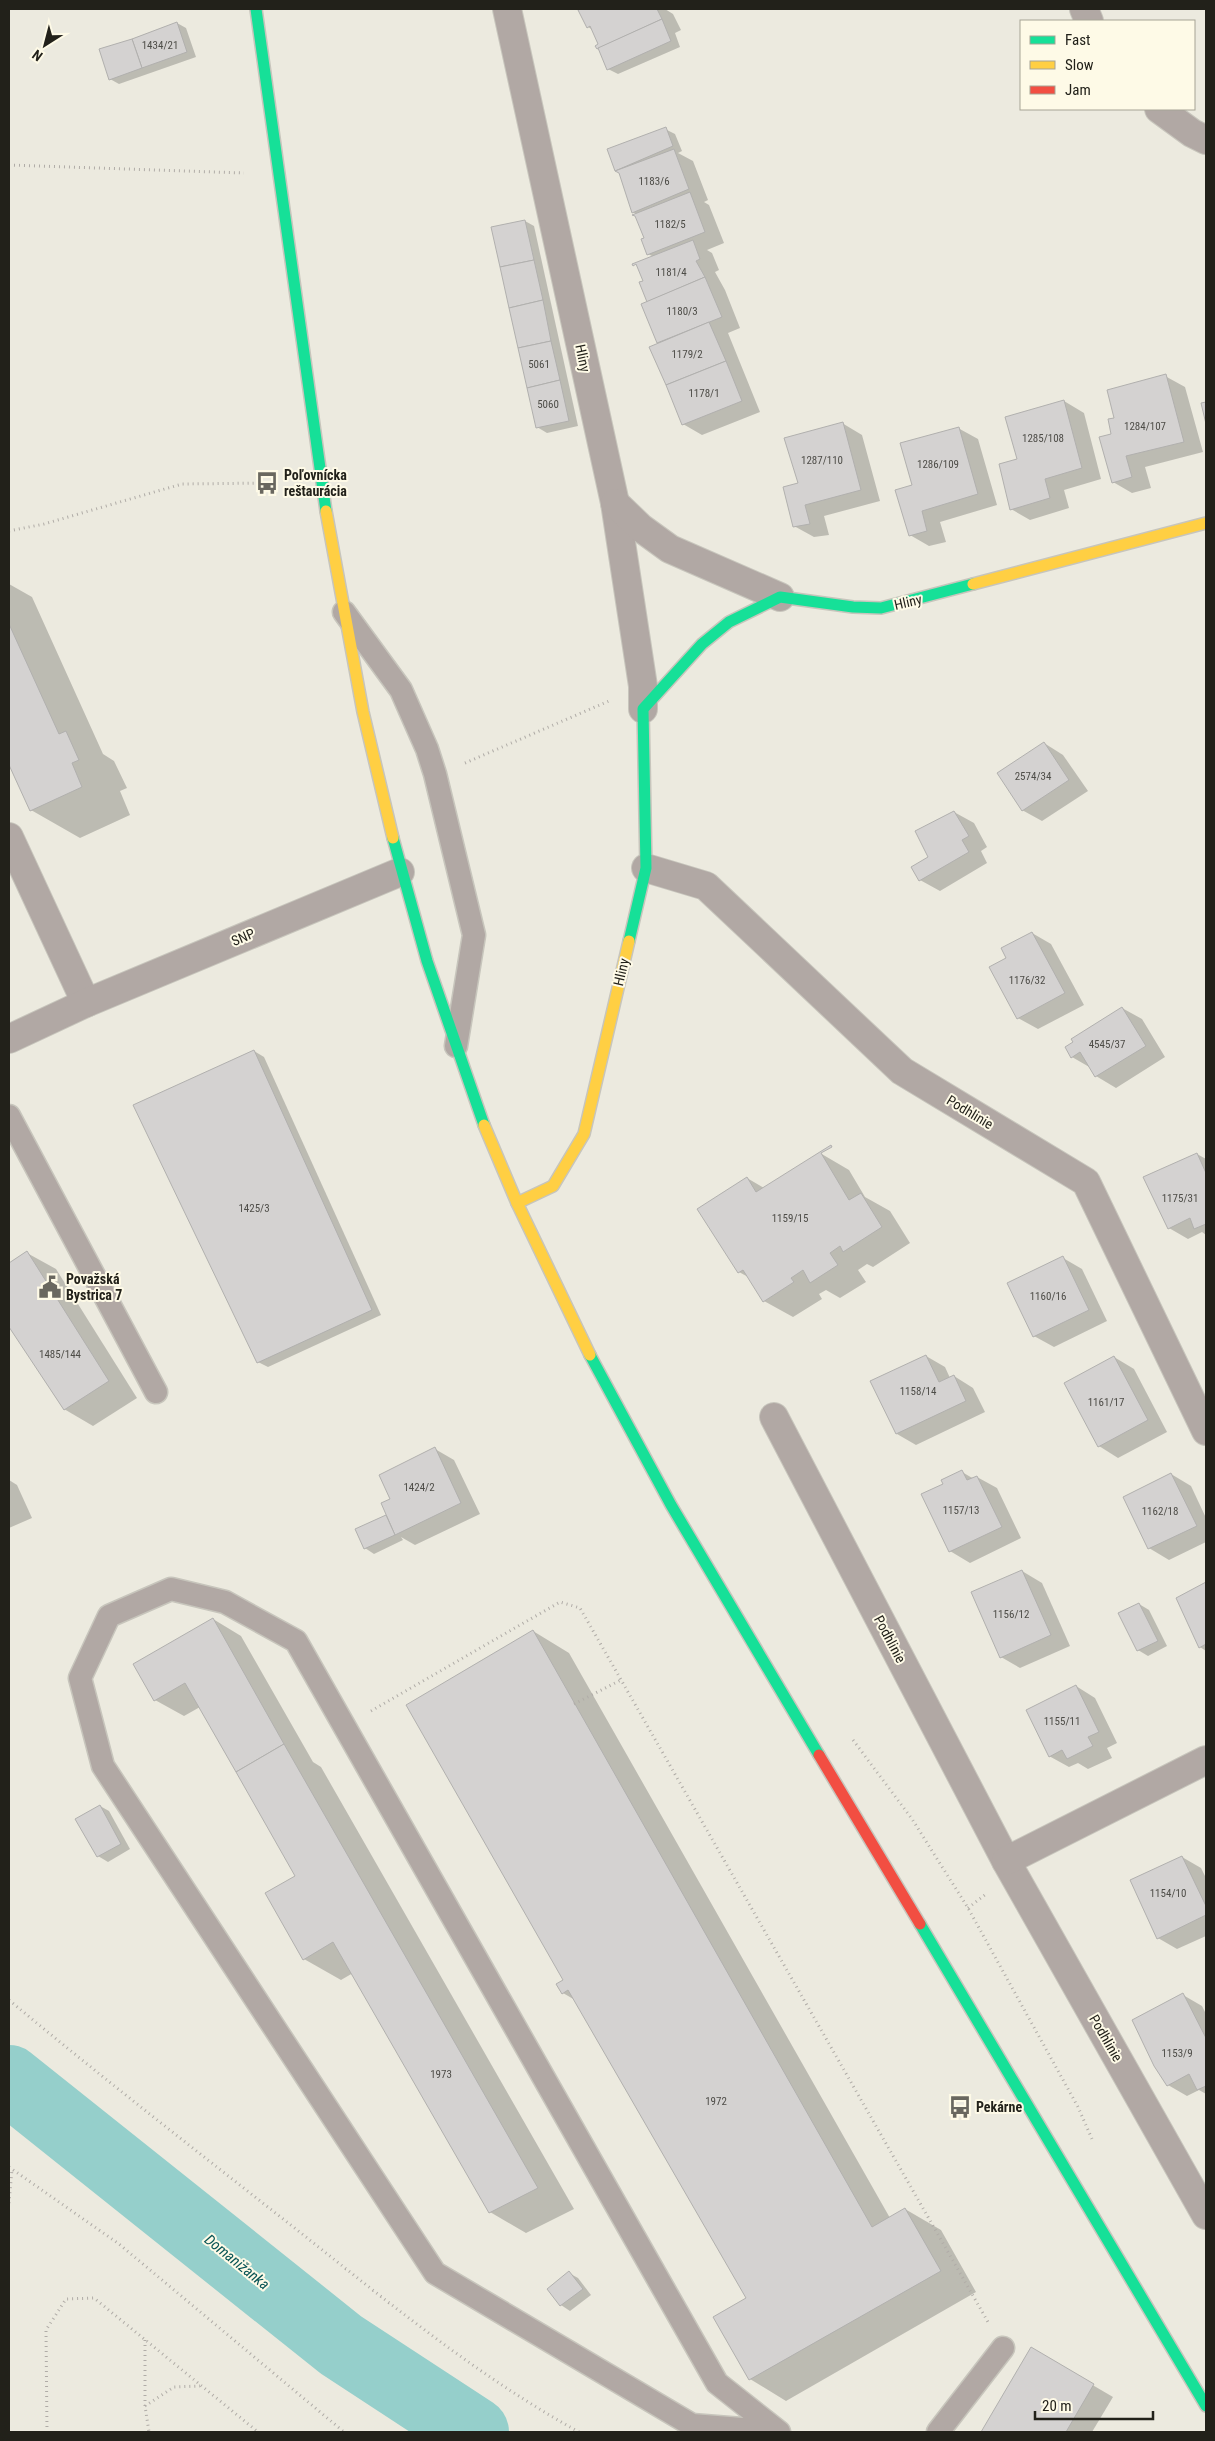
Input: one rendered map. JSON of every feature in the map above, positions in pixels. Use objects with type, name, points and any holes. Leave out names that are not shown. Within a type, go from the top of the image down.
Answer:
[{"type":"main road","points":[[256,9],[329,533],[342,609],[378,788],[400,872],[456,1046],[483,1119],[517,1203],[584,1344],[704,1565],[1082,2191],[1206,2406]]},
{"type":"main road","name":"Hliny","points":[[780,597],[853,607],[881,608],[912,602],[1206,523]]},
{"type":"main road","points":[[643,698],[729,622],[780,597]]},
{"type":"main road","name":"Hliny","points":[[517,1203],[553,1186],[584,1134],[646,868],[643,698]]},
{"type":"street","name":"Hliny","points":[[507,9],[615,503],[643,698]]},
{"type":"street","points":[[1161,110],[1192,133],[1206,140]]},
{"type":"street","points":[[615,503],[641,528],[670,549],[780,597]]},
{"type":"street","points":[[9,837],[86,1003]]},
{"type":"street","name":"Podhlinie","points":[[646,868],[706,886],[902,1071],[1086,1182],[1206,1431]]},
{"type":"street","name":"SNP","points":[[9,1038],[86,1003],[400,872]]},
{"type":"street","name":"Podhlinie","points":[[774,1418],[1006,1860],[1206,2215]]},
{"type":"street","points":[[1006,1860],[1206,1760]]},
{"type":"lane","points":[[342,609],[401,690],[427,749],[435,774],[474,935],[456,1046]]},
{"type":"lane","points":[[9,1116],[156,1392]]},
{"type":"lane","points":[[172,1589],[225,1602],[296,1641],[717,2383],[779,2432],[692,2425],[435,2273],[104,1766],[80,1678],[110,1616],[172,1589]]},
{"type":"lane","points":[[938,2432],[1003,2348]]},
{"type":"path","points":[[9,165],[244,173]]},
{"type":"path","points":[[9,531],[44,524],[182,484],[267,483]]},
{"type":"path","points":[[460,765],[643,698]]},
{"type":"path","points":[[344,1726],[560,1602],[580,1608],[1003,2348]]},
{"type":"path","points":[[574,1704],[621,1680]]},
{"type":"path","points":[[848,1734],[912,1819],[968,1908],[1078,2107],[1093,2140]]},
{"type":"path","points":[[9,2000],[89,2067],[450,2350],[543,2412],[579,2432]]},
{"type":"path","points":[[9,2203],[10,2168]]},
{"type":"path","points":[[10,2168],[119,2244],[344,2432]]},
{"type":"path","points":[[47,2432],[46,2330],[66,2299],[94,2298],[258,2432]]},
{"type":"path","points":[[144,2339],[145,2406],[149,2432]]},
{"type":"path","points":[[145,2406],[174,2386],[201,2386]]},
{"type":"building","points":[[657,9],[662,19],[597,49],[595,46],[598,44],[590,26],[587,28],[578,10]]},
{"type":"building","points":[[662,19],[671,41],[607,70],[598,48]]},
{"type":"building","points":[[177,22],[187,52],[142,68],[132,39]]},
{"type":"building","points":[[132,39],[142,68],[109,80],[99,49]]},
{"type":"building","points":[[666,127],[673,146],[615,171],[607,149]]},
{"type":"building","points":[[674,149],[689,189],[632,213],[619,173],[615,171]]},
{"type":"building","points":[[690,192],[705,232],[647,255],[641,239],[644,238],[635,216],[632,215]]},
{"type":"building","points":[[525,220],[534,260],[500,267],[491,227]]},
{"type":"building","points":[[693,240],[700,259],[696,261],[705,277],[647,302],[639,282],[643,281],[636,264],[633,266],[632,264]]},
{"type":"building","points":[[534,260],[543,300],[509,308],[500,267]]},
{"type":"building","points":[[705,277],[722,317],[657,343],[641,304]]},
{"type":"building","points":[[543,300],[551,341],[518,348],[509,308]]},
{"type":"building","points":[[709,322],[726,361],[666,385],[649,347]]},
{"type":"building","points":[[551,341],[560,380],[527,388],[518,348]]},
{"type":"building","points":[[726,361],[742,401],[682,425],[666,385]]},
{"type":"building","points":[[1166,374],[1184,442],[1126,456],[1132,477],[1112,483],[1099,437],[1111,434],[1108,419],[1114,418],[1107,390]]},
{"type":"building","points":[[560,380],[569,421],[536,428],[527,388]]},
{"type":"building","points":[[1064,400],[1082,468],[1045,479],[1050,498],[1010,510],[999,464],[1017,459],[1005,417]]},
{"type":"building","points":[[1206,402],[1206,424],[1201,403]]},
{"type":"building","points":[[843,422],[861,490],[805,505],[810,524],[793,527],[783,487],[798,483],[784,438]]},
{"type":"building","points":[[959,427],[978,494],[922,511],[927,531],[909,536],[895,490],[912,485],[900,443]]},
{"type":"building","points":[[9,624],[59,734],[66,731],[79,760],[72,763],[82,787],[30,811],[9,765]]},
{"type":"building","points":[[1044,742],[1069,780],[1022,811],[997,773]]},
{"type":"building","points":[[954,811],[969,836],[962,840],[969,852],[919,881],[911,867],[928,857],[915,831]]},
{"type":"building","points":[[1032,932],[1065,993],[1017,1019],[989,967],[1006,958],[1001,948]]},
{"type":"building","points":[[1122,1007],[1146,1046],[1095,1077],[1080,1052],[1071,1058],[1065,1047],[1073,1042],[1071,1039]]},
{"type":"building","points":[[254,1050],[372,1310],[257,1363],[133,1105]]},
{"type":"building","points":[[831,1145],[832,1147],[821,1153],[849,1200],[861,1193],[882,1227],[843,1252],[840,1246],[830,1253],[838,1265],[810,1283],[803,1270],[791,1278],[794,1282],[763,1302],[743,1270],[738,1273],[697,1209],[747,1177],[756,1192]]},
{"type":"building","points":[[1197,1153],[1206,1173],[1206,1224],[1194,1229],[1190,1218],[1168,1229],[1143,1177]]},
{"type":"building","points":[[27,1251],[109,1381],[64,1410],[9,1327],[9,1263]]},
{"type":"building","points":[[1063,1256],[1089,1310],[1033,1337],[1007,1283]]},
{"type":"building","points":[[926,1355],[939,1382],[954,1375],[966,1401],[896,1434],[870,1381]]},
{"type":"building","points":[[1114,1356],[1148,1420],[1098,1447],[1064,1383]]},
{"type":"building","points":[[435,1447],[461,1503],[395,1535],[381,1503],[390,1499],[379,1475]]},
{"type":"building","points":[[962,1470],[967,1480],[977,1476],[1002,1527],[949,1552],[921,1494],[943,1484],[941,1480]]},
{"type":"building","points":[[1171,1473],[1197,1526],[1148,1549],[1123,1497]]},
{"type":"building","points":[[386,1515],[395,1535],[364,1549],[355,1529]]},
{"type":"building","points":[[1022,1570],[1051,1635],[1000,1658],[971,1592]]},
{"type":"building","points":[[1206,1582],[1206,1644],[1199,1648],[1176,1598]]},
{"type":"building","points":[[1139,1603],[1158,1641],[1137,1651],[1118,1613]]},
{"type":"building","points":[[213,1618],[284,1744],[236,1772],[185,1683],[154,1701],[133,1664]]},
{"type":"building","points":[[533,1630],[872,2227],[905,2208],[941,2271],[749,2380],[713,2317],[746,2298],[568,1990],[562,1994],[556,1984],[563,1980],[406,1705]]},
{"type":"building","points":[[1076,1685],[1099,1732],[1088,1737],[1093,1746],[1067,1759],[1062,1750],[1049,1757],[1026,1710]]},
{"type":"building","points":[[284,1744],[538,2188],[489,2213],[333,1942],[303,1960],[265,1893],[295,1876],[236,1772]]},
{"type":"building","points":[[100,1805],[121,1844],[97,1857],[75,1819]]},
{"type":"building","points":[[1182,1856],[1206,1906],[1206,1915],[1157,1939],[1130,1880]]},
{"type":"building","points":[[1183,1993],[1206,2038],[1206,2086],[1197,2090],[1189,2074],[1167,2086],[1154,2066],[1132,2020]]},
{"type":"building","points":[[569,2271],[583,2289],[560,2306],[547,2289]]},
{"type":"building","points":[[1031,2347],[1094,2384],[1066,2432],[981,2432]]},
{"type":"waterway","name":"Domanižanka","points":[[9,2080],[341,2345],[474,2432]]},
{"type":"traffic: fast","points":[[256,9],[326,511]]},
{"type":"traffic: fast","points":[[629,941],[646,868],[643,709],[702,644],[729,622],[780,597],[853,607],[881,608],[973,584]]},
{"type":"traffic: fast","points":[[393,838],[427,961],[484,1125]]},
{"type":"traffic: fast","points":[[590,1355],[671,1505],[819,1755]]},
{"type":"traffic: fast","points":[[920,1924],[1206,2406]]},
{"type":"traffic: slow","points":[[326,511],[363,712],[393,838]]},
{"type":"traffic: slow","points":[[973,584],[1206,523]]},
{"type":"traffic: slow","points":[[517,1203],[553,1186],[584,1134],[629,941]]},
{"type":"traffic: slow","points":[[484,1125],[517,1203],[590,1355]]},
{"type":"traffic: jam","points":[[819,1755],[920,1924]]},
{"type":"place","name":"Poľovnícka reštaurácia","points":[[267,483]]},
{"type":"place","name":"Považská Bystrica 7","points":[[50,1287]]},
{"type":"place","name":"Pekárne","points":[[960,2107]]}]
